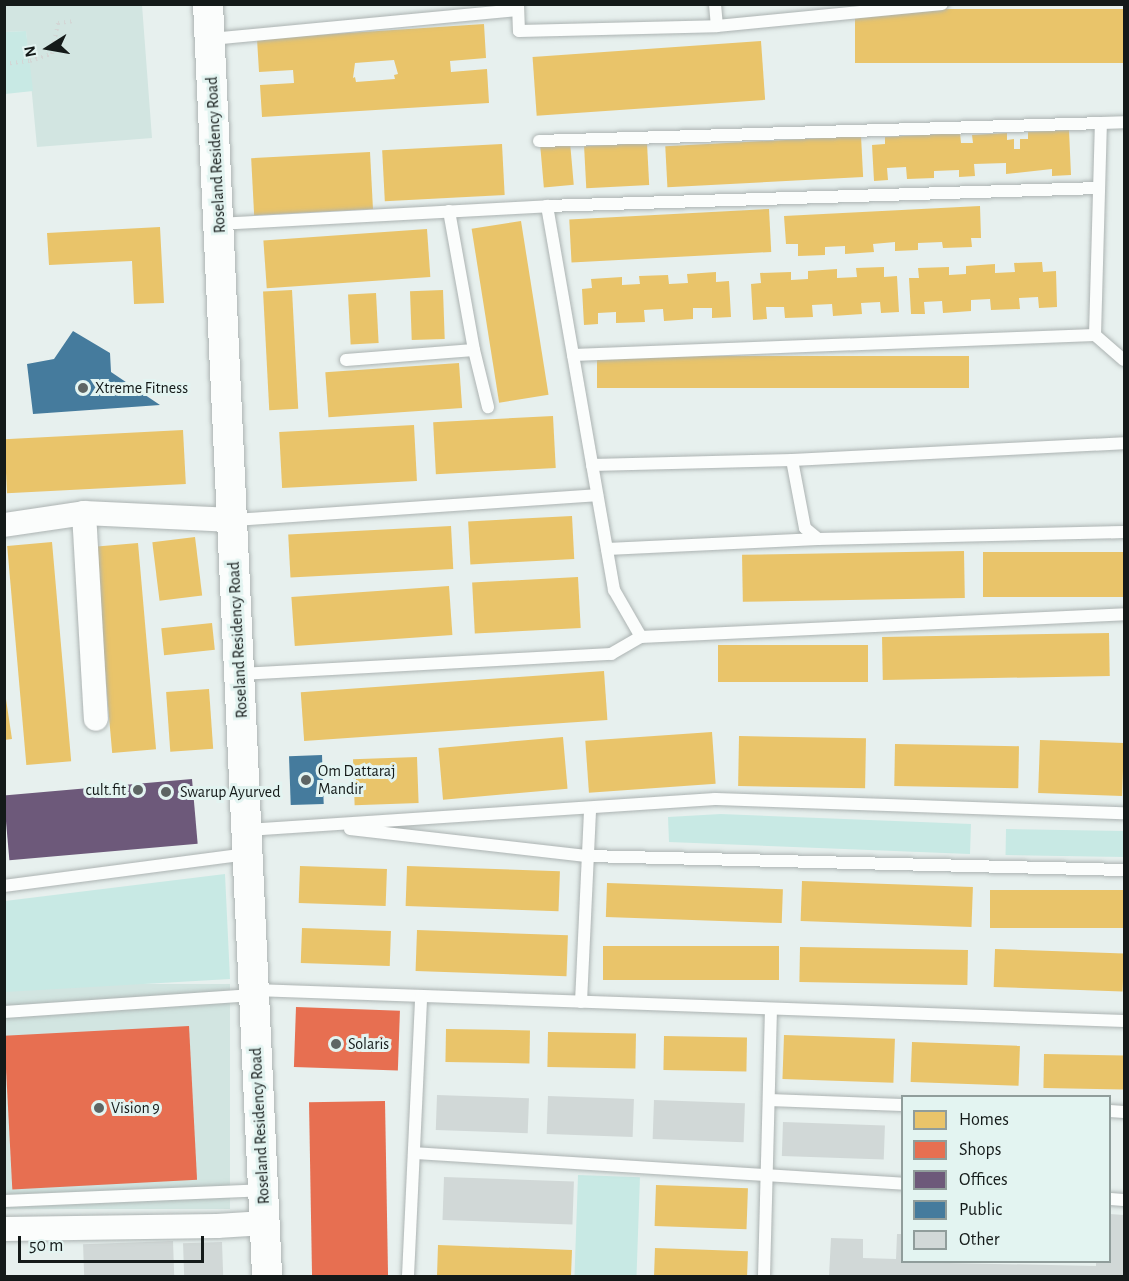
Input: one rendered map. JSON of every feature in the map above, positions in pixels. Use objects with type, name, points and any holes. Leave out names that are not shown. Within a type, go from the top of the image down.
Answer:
[{"type":"street","name":"Roseland Residency Road","points":[[208,4],[267,1276]]},
{"type":"street","points":[[4,525],[84,513],[233,520]]},
{"type":"street","points":[[84,513],[96,719]]},
{"type":"street","points":[[4,1229],[217,1226],[265,1223]]},
{"type":"lane","points":[[715,4],[717,26]]},
{"type":"lane","points":[[209,39],[518,7],[519,31],[717,26],[942,4]]},
{"type":"lane","points":[[539,141],[1125,122]]},
{"type":"lane","points":[[1095,335],[1101,123]]},
{"type":"lane","points":[[219,224],[547,206],[1099,188]]},
{"type":"lane","points":[[547,206],[614,590],[641,638]]},
{"type":"lane","points":[[449,211],[474,350],[488,407]]},
{"type":"lane","points":[[573,355],[1095,335],[1125,360]]},
{"type":"lane","points":[[346,360],[474,350]]},
{"type":"lane","points":[[592,465],[792,460],[1125,443]]},
{"type":"lane","points":[[792,460],[805,528],[818,540]]},
{"type":"lane","points":[[233,520],[597,495]]},
{"type":"lane","points":[[607,549],[818,540],[1125,532]]},
{"type":"lane","points":[[240,674],[611,654],[641,638],[1125,614]]},
{"type":"lane","points":[[4,886],[247,842],[320,825],[715,799],[1125,813]]},
{"type":"lane","points":[[581,1002],[590,808]]},
{"type":"lane","points":[[320,825],[588,856],[1125,870]]},
{"type":"lane","points":[[4,1012],[254,992],[1125,1021]]},
{"type":"lane","points":[[408,1276],[421,996]]},
{"type":"lane","points":[[764,1276],[764,1175],[769,1100],[771,1008]]},
{"type":"lane","points":[[769,1100],[901,1105]]},
{"type":"lane","points":[[414,1153],[901,1184]]},
{"type":"lane","points":[[4,1201],[263,1190]]},
{"type":"path","points":[[4,64],[30,61],[52,54],[58,23],[75,21]]},
{"type":"shaded area","points":[[5,5],[142,5],[152,138],[37,147],[26,31],[5,32]]},
{"type":"shaded area","points":[[26,31],[33,91],[5,94],[5,32]]},
{"type":"shaded area","points":[[721,814],[971,824],[970,854],[669,842],[668,817]]},
{"type":"shaded area","points":[[1006,829],[1124,831],[1124,857],[1006,855]]},
{"type":"shaded area","points":[[225,874],[230,979],[5,992],[5,901]]},
{"type":"shaded area","points":[[5,984],[230,984],[230,1209],[5,1209]]},
{"type":"shaded area","points":[[578,1175],[640,1177],[637,1276],[574,1276]]},
{"type":"building: Homes","points":[[855,9],[1124,9],[1124,63],[855,63]]},
{"type":"building: Homes","points":[[484,24],[486,58],[450,61],[451,72],[487,69],[489,103],[262,117],[260,85],[294,83],[293,70],[259,72],[257,39]],"holes":[[[394,60],[398,74],[394,75],[395,79],[356,82],[355,77],[353,78],[355,63]]]},
{"type":"building: Homes","points":[[761,41],[765,100],[537,116],[533,57]]},
{"type":"building: Homes","points":[[1069,130],[1071,175],[1052,176],[1052,169],[1006,174],[1006,163],[974,164],[975,176],[959,177],[959,170],[934,171],[934,178],[907,179],[906,167],[887,168],[888,180],[874,181],[872,145],[885,144],[885,137],[960,133],[961,143],[973,143],[972,135],[1007,133],[1007,140],[1014,139],[1014,149],[1020,149],[1020,139],[1028,139],[1028,132]]},
{"type":"building: Homes","points":[[861,136],[863,177],[667,187],[665,146]]},
{"type":"building: Homes","points":[[570,142],[574,185],[544,187],[540,145]]},
{"type":"building: Homes","points":[[647,143],[649,185],[586,188],[584,146]]},
{"type":"building: Homes","points":[[502,144],[505,195],[385,201],[382,150]]},
{"type":"building: Homes","points":[[370,152],[373,209],[254,215],[251,158]]},
{"type":"building: Homes","points":[[980,206],[981,238],[971,238],[972,247],[943,248],[942,242],[918,243],[918,250],[895,251],[895,242],[873,244],[874,252],[845,254],[845,246],[825,247],[825,255],[798,256],[798,244],[786,244],[784,216]]},
{"type":"building: Homes","points":[[769,209],[771,252],[572,262],[569,219]]},
{"type":"building: Homes","points":[[521,221],[549,395],[499,403],[472,229]]},
{"type":"building: Homes","points":[[160,227],[164,303],[134,304],[132,261],[49,265],[47,233]]},
{"type":"building: Homes","points":[[427,229],[430,277],[267,288],[263,240]]},
{"type":"building: Homes","points":[[1042,262],[1043,272],[1056,271],[1057,307],[1039,308],[1038,297],[1019,298],[1020,309],[991,310],[990,299],[971,300],[971,311],[943,313],[942,301],[924,302],[925,314],[911,314],[909,278],[919,278],[918,268],[949,267],[949,275],[966,274],[966,266],[995,264],[995,273],[1015,272],[1014,263]]},
{"type":"building: Homes","points":[[884,267],[884,277],[897,276],[899,312],[881,313],[880,302],[861,303],[862,314],[833,316],[832,304],[812,305],[813,317],[785,318],[784,307],[766,307],[767,319],[753,320],[751,284],[761,283],[760,273],[791,272],[791,280],[808,279],[808,271],[837,269],[837,278],[857,277],[856,268]]},
{"type":"building: Homes","points":[[716,272],[716,282],[729,281],[731,317],[712,318],[712,308],[693,308],[693,319],[664,321],[663,309],[644,310],[645,322],[616,323],[616,312],[598,313],[598,324],[584,325],[582,289],[592,288],[591,279],[622,277],[622,285],[640,284],[639,276],[668,275],[669,284],[688,283],[687,274]]},
{"type":"building: Homes","points":[[292,290],[298,409],[269,410],[263,292]]},
{"type":"building: Homes","points":[[443,290],[445,339],[412,340],[410,291]]},
{"type":"building: Homes","points":[[376,293],[379,343],[351,344],[348,294]]},
{"type":"building: Homes","points":[[597,356],[969,356],[969,388],[597,388]]},
{"type":"building: Homes","points":[[459,363],[462,408],[328,417],[325,372]]},
{"type":"building: Homes","points":[[553,416],[556,468],[436,474],[433,422]]},
{"type":"building: Homes","points":[[414,425],[417,481],[282,488],[279,432]]},
{"type":"building: Homes","points":[[183,430],[186,484],[7,493],[4,439]]},
{"type":"building: Homes","points":[[572,516],[574,559],[470,564],[468,521]]},
{"type":"building: Homes","points":[[451,526],[453,569],[290,577],[288,535]]},
{"type":"building: Homes","points":[[195,537],[202,596],[160,601],[152,542]]},
{"type":"building: Homes","points":[[52,542],[71,761],[26,765],[7,546]]},
{"type":"building: Homes","points":[[138,543],[156,749],[112,753],[94,547]]},
{"type":"building: Homes","points":[[964,551],[965,598],[743,602],[742,555]]},
{"type":"building: Homes","points":[[983,552],[1124,552],[1124,597],[983,597]]},
{"type":"building: Homes","points":[[578,577],[581,628],[475,633],[472,583]]},
{"type":"building: Homes","points":[[449,586],[452,635],[295,646],[291,597]]},
{"type":"building: Homes","points":[[212,623],[215,650],[164,655],[161,628]]},
{"type":"building: Homes","points":[[1109,633],[1110,676],[883,680],[882,637]]},
{"type":"building: Homes","points":[[718,645],[868,645],[868,682],[718,682]]},
{"type":"building: Homes","points":[[604,671],[607,720],[304,741],[301,692]]},
{"type":"building: Homes","points":[[4,686],[12,739],[4,740]]},
{"type":"building: Homes","points":[[209,689],[213,749],[170,752],[166,692]]},
{"type":"building: Homes","points":[[712,732],[716,784],[589,793],[585,741]]},
{"type":"building: Homes","points":[[739,736],[866,738],[865,788],[738,786]]},
{"type":"building: Homes","points":[[563,737],[568,789],[443,800],[438,748]]},
{"type":"building: Homes","points":[[1040,740],[1124,743],[1122,796],[1038,793]]},
{"type":"building: Homes","points":[[895,744],[1019,746],[1018,788],[894,786]]},
{"type":"building: Homes","points":[[417,757],[419,803],[355,805],[353,759]]},
{"type":"building: Homes","points":[[300,866],[387,869],[386,906],[299,903]]},
{"type":"building: Homes","points":[[407,866],[560,871],[559,911],[406,906]]},
{"type":"building: Homes","points":[[802,881],[973,887],[971,927],[801,921]]},
{"type":"building: Homes","points":[[607,883],[783,889],[782,923],[606,917]]},
{"type":"building: Homes","points":[[990,890],[1124,890],[1124,928],[990,928]]},
{"type":"building: Homes","points":[[302,928],[391,931],[390,966],[301,963]]},
{"type":"building: Homes","points":[[417,930],[568,935],[566,976],[416,971]]},
{"type":"building: Homes","points":[[603,946],[779,946],[779,980],[603,980]]},
{"type":"building: Homes","points":[[800,947],[968,950],[967,985],[799,982]]},
{"type":"building: Homes","points":[[995,949],[1124,954],[1123,991],[994,987]]},
{"type":"building: Homes","points":[[446,1029],[530,1030],[529,1063],[445,1062]]},
{"type":"building: Homes","points":[[548,1032],[636,1034],[635,1069],[547,1067]]},
{"type":"building: Homes","points":[[784,1035],[895,1039],[893,1083],[782,1079]]},
{"type":"building: Homes","points":[[664,1036],[747,1037],[746,1071],[663,1070]]},
{"type":"building: Homes","points":[[912,1042],[1020,1046],[1019,1086],[911,1082]]},
{"type":"building: Homes","points":[[1044,1054],[1124,1055],[1123,1089],[1043,1088]]},
{"type":"building: Homes","points":[[656,1185],[748,1188],[747,1229],[655,1226]]},
{"type":"building: Homes","points":[[438,1245],[572,1250],[571,1276],[437,1276]]},
{"type":"building: Homes","points":[[655,1248],[748,1251],[747,1276],[654,1276]]},
{"type":"building: Shops","points":[[296,1007],[400,1011],[398,1071],[294,1067]]},
{"type":"building: Shops","name":"Vision 9","points":[[189,1026],[197,1180],[12,1189],[4,1036]]},
{"type":"building: Shops","points":[[385,1101],[388,1276],[312,1276],[309,1102]]},
{"type":"building: Offices","points":[[192,779],[198,844],[9,860],[4,795]]},
{"type":"building: Public","name":"Xtreme Fitness","points":[[73,331],[110,353],[111,372],[160,405],[33,414],[27,364],[54,359]]},
{"type":"building: Public","name":"Om Dattaraj Mandir","points":[[322,755],[324,804],[291,805],[289,756]]},
{"type":"building: Other","points":[[437,1095],[529,1098],[528,1133],[436,1130]]},
{"type":"building: Other","points":[[548,1096],[634,1099],[633,1137],[547,1134]]},
{"type":"building: Other","points":[[654,1100],[745,1103],[744,1142],[653,1139]]},
{"type":"building: Other","points":[[783,1122],[885,1126],[884,1160],[782,1156]]},
{"type":"building: Other","points":[[444,1177],[574,1182],[572,1225],[442,1220]]},
{"type":"building: Other","points":[[1111,1214],[1124,1215],[1124,1276],[829,1276],[831,1238],[863,1239],[863,1258],[896,1259],[897,1234],[901,1234],[901,1263],[1096,1266],[1096,1263],[1111,1263]]},
{"type":"building: Other","points":[[173,1241],[174,1276],[84,1276],[83,1244]]},
{"type":"building: Other","points":[[222,1242],[223,1276],[184,1276],[183,1243]]},
{"type":"place","name":"Xtreme Fitness","points":[[83,388]]},
{"type":"place","name":"Om Dattaraj Mandir","points":[[306,780]]},
{"type":"place","name":"cult.fit","points":[[138,790]]},
{"type":"place","name":"Swarup Ayurved","points":[[166,792]]},
{"type":"place","name":"Solaris","points":[[336,1044]]},
{"type":"place","name":"Vision 9","points":[[99,1108]]}]
